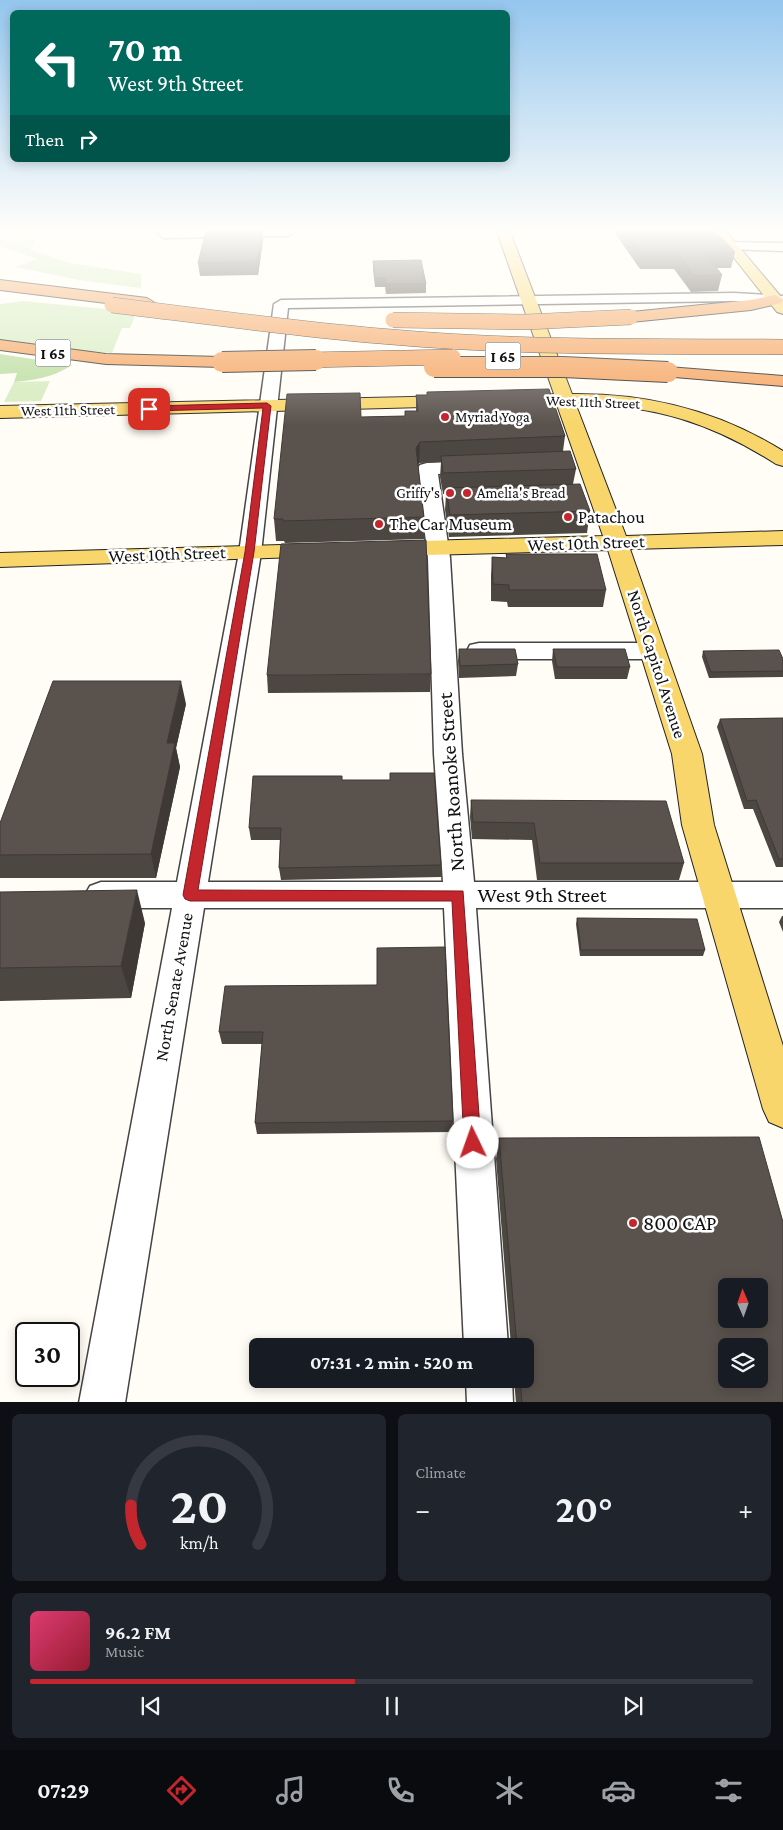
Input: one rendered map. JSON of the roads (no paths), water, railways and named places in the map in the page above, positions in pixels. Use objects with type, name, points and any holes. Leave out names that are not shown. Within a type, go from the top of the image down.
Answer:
[{"type":"highway","points":[[56,294],[115,298],[310,330],[442,341],[545,345],[783,349]]},
{"type":"highway","points":[[83,294],[307,323],[434,334],[559,339],[783,339]]},
{"type":"highway","name":"I 65","points":[[103,294],[115,298],[352,319],[523,329],[783,334]]},
{"type":"highway","points":[[352,319],[526,322],[631,317],[780,303]]},
{"type":"highway","name":"I 65","points":[[0,345],[106,359],[222,362],[783,349]]},
{"type":"highway","points":[[222,362],[320,366],[563,366],[783,381]]},
{"type":"main road","name":"North Capitol Avenue","points":[[526,294],[565,399],[579,465],[601,497],[688,754],[698,825],[783,1108]]},
{"type":"main road","name":"West 11th Street","points":[[526,400],[628,401],[690,413],[746,436],[783,460]]},
{"type":"main road","name":"West 11th Street","points":[[0,412],[471,401]]},
{"type":"main road","name":"West 10th Street","points":[[364,550],[783,538]]},
{"type":"main road","name":"West 10th Street","points":[[0,560],[336,551]]},
{"type":"street","points":[[528,300],[734,297],[780,303]]},
{"type":"street","name":"North Senate Avenue","points":[[102,1402],[250,552],[280,304],[528,300]]},
{"type":"street","name":"North Roanoke Street","points":[[486,1338],[437,548],[440,501],[427,469],[493,467]]},
{"type":"street","points":[[580,498],[601,497]]},
{"type":"street","points":[[443,651],[653,651]]},
{"type":"street","name":"West 9th Street","points":[[76,895],[783,895]]},
{"type":"street","points":[[489,1388],[490,1402]]},
{"type":"place","name":"Myriad Yoga","points":[[445,417]]},
{"type":"place","name":"Griffy's","points":[[450,493]]},
{"type":"place","name":"Amelia's Bread","points":[[467,493]]},
{"type":"place","name":"Patachou","points":[[568,517]]},
{"type":"place","name":"The Car Museum","points":[[379,524]]},
{"type":"place","name":"800 CAP","points":[[633,1223]]}]
